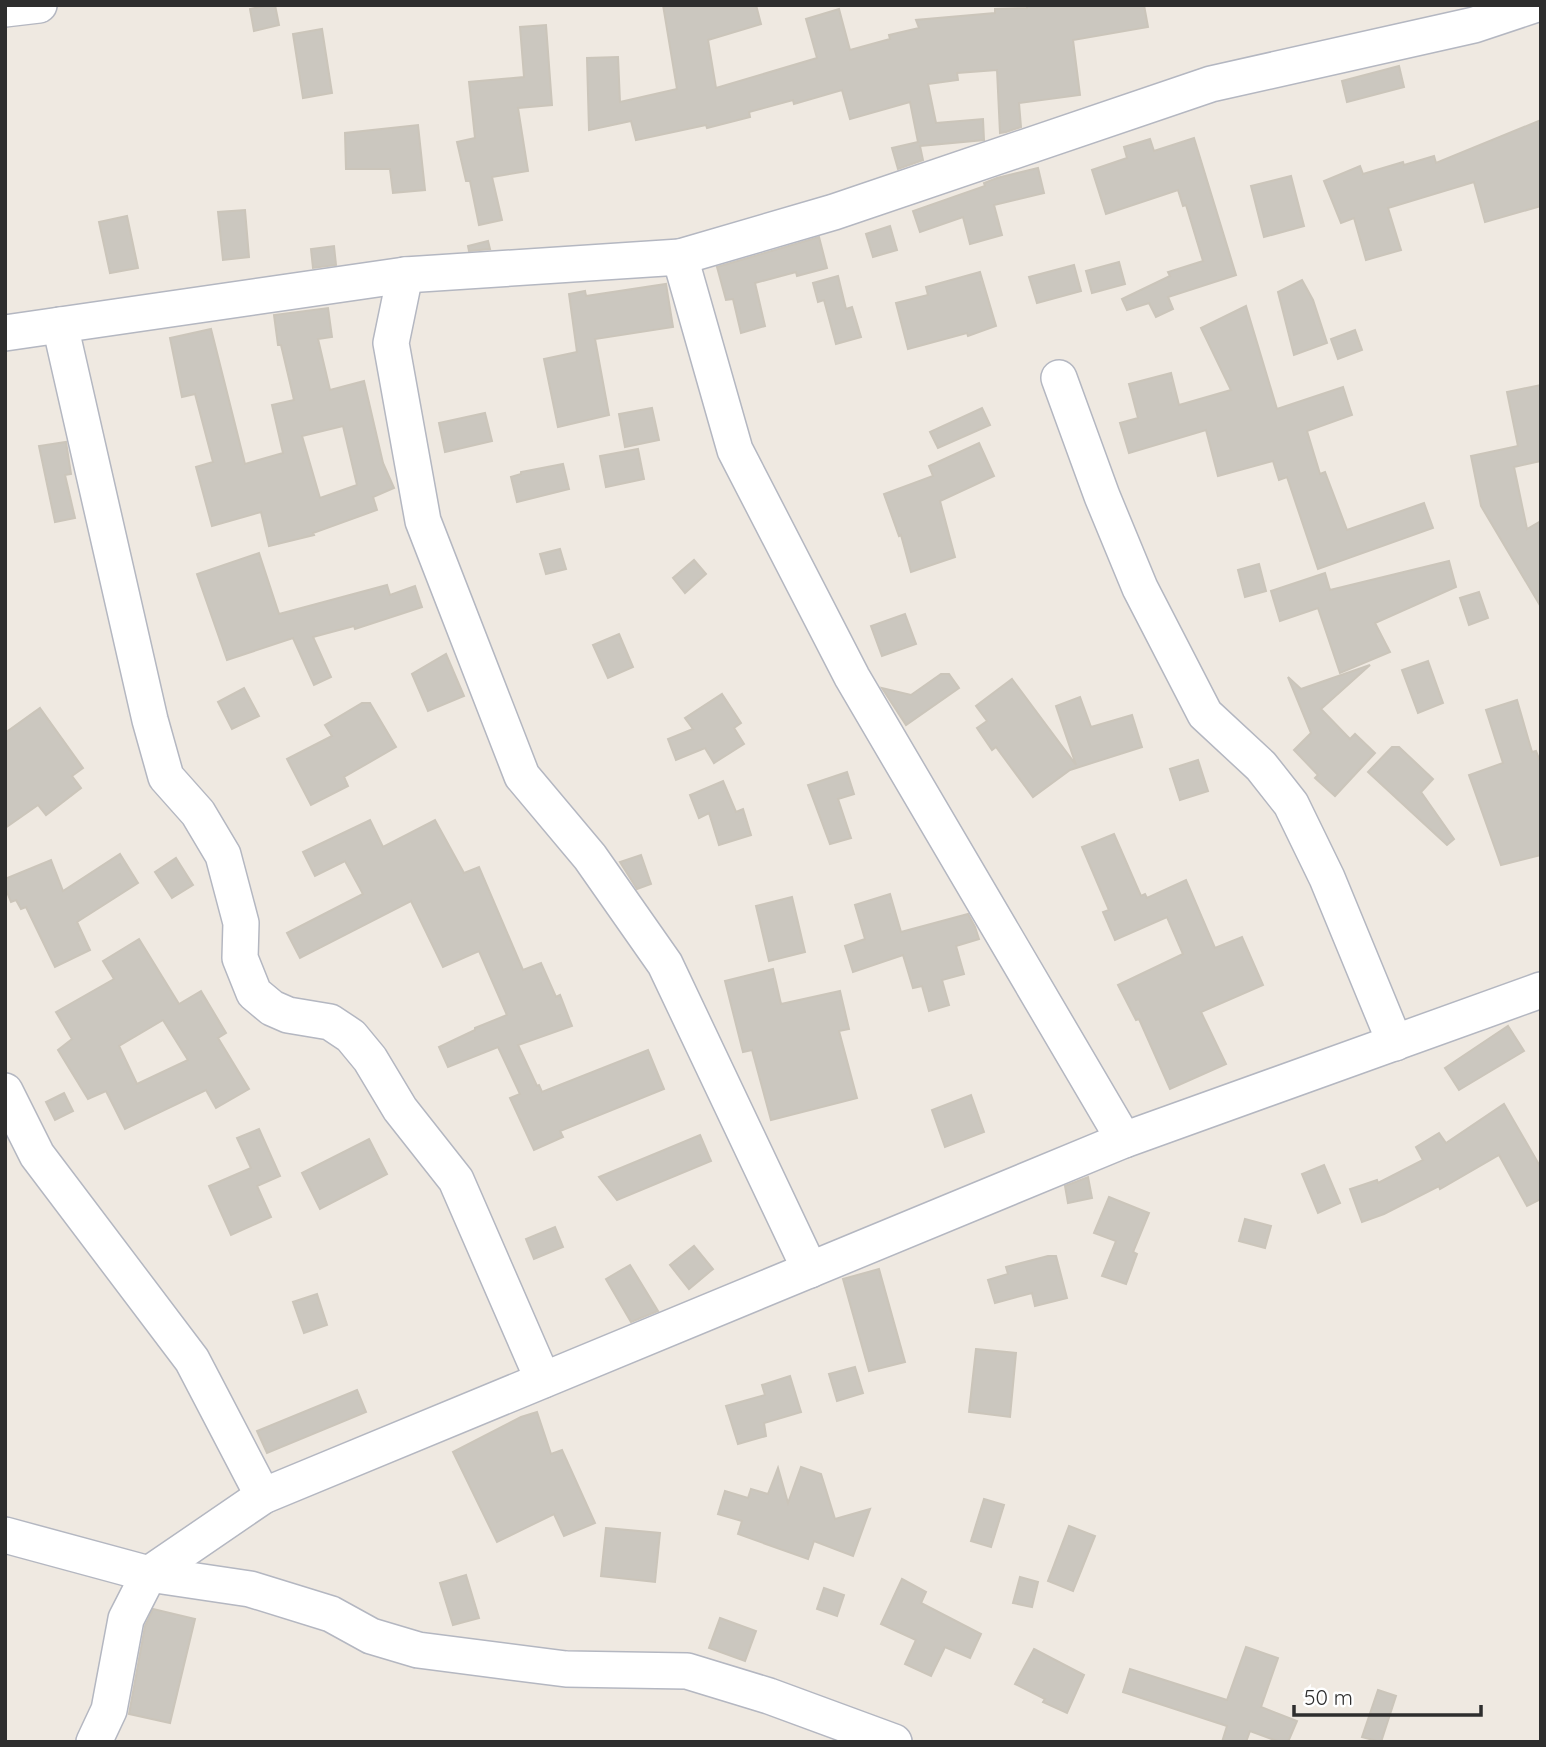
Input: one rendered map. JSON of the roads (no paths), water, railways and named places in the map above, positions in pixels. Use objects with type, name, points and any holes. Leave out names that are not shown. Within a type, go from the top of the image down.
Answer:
[{"type":"street","points":[[5,9],[39,5]]},
{"type":"street","points":[[5,333],[405,275],[680,257],[834,212],[1211,84],[1474,25],[1534,5]]},
{"type":"street","points":[[680,257],[735,450],[852,677],[1124,1140]]},
{"type":"street","points":[[405,275],[391,343],[423,521],[522,776],[590,858],[665,964],[810,1270]]},
{"type":"street","points":[[60,325],[150,720],[166,777],[198,813],[223,856],[241,923],[240,958],[254,993],[272,1008],[288,1015],[330,1022],[351,1036],[370,1059],[400,1109],[456,1180],[543,1380]]},
{"type":"street","points":[[1059,378],[1102,496],[1140,588],[1205,714],[1261,766],[1291,804],[1326,878],[1395,1043]]},
{"type":"street","points":[[94,1742],[108,1710],[126,1619],[149,1574],[263,1496],[1124,1140],[1541,990]]},
{"type":"street","points":[[5,1091],[37,1155],[192,1360],[263,1496]]},
{"type":"street","points":[[5,1535],[149,1574],[250,1589],[331,1614],[371,1636],[418,1650],[566,1669],[687,1671],[769,1696],[894,1742]]}]
